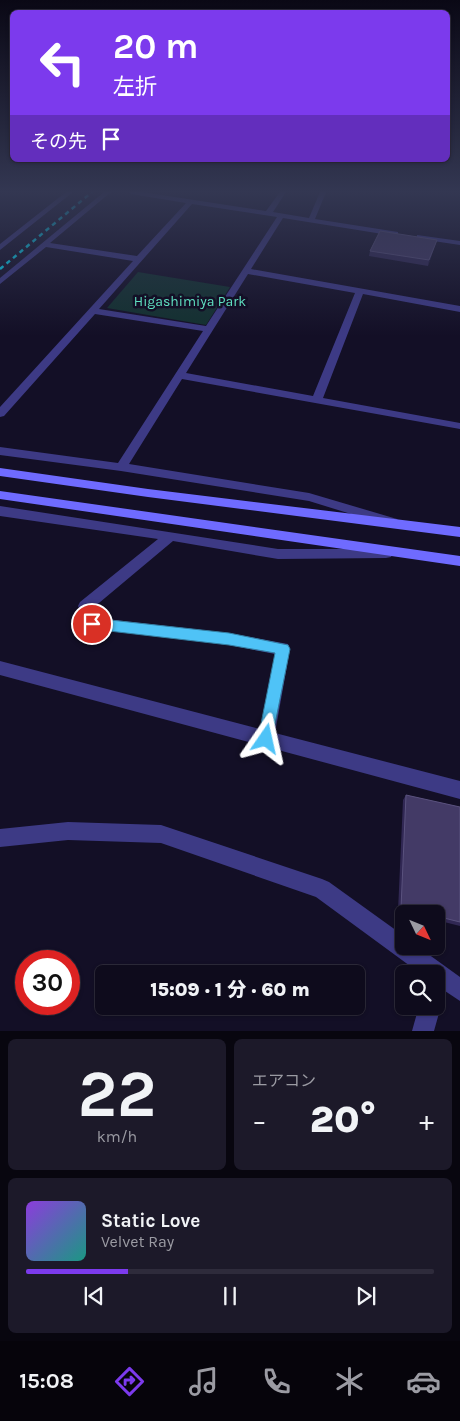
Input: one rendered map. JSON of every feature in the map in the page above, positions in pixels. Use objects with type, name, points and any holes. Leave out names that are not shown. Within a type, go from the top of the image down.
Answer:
[{"type":"street","points":[[0,282],[49,240]]},
{"type":"street","points":[[0,414],[155,240]]},
{"type":"street","points":[[121,467],[178,375],[266,240]]},
{"type":"street","points":[[440,240],[460,243]]},
{"type":"street","points":[[44,244],[138,259]]},
{"type":"street","points":[[247,271],[460,310]]},
{"type":"street","points":[[316,399],[360,292]]},
{"type":"street","points":[[92,311],[208,329]]},
{"type":"street","points":[[178,375],[460,426]]},
{"type":"street","points":[[0,451],[121,467],[309,497],[403,525]]},
{"type":"street","points":[[0,472],[148,493],[460,532]]},
{"type":"street","points":[[0,495],[460,561]]},
{"type":"street","points":[[0,511],[278,554],[396,553]]},
{"type":"street","points":[[171,536],[85,606],[92,624],[229,639],[283,649],[266,739]]},
{"type":"street","points":[[0,668],[460,790]]},
{"type":"street","points":[[0,838],[68,831],[161,834],[322,889],[419,965]]},
{"type":"street","points":[[445,983],[460,990]]},
{"type":"street","points":[[423,1031],[427,1015]]},
{"type":"green space","name":"Higashimiya Park","points":[[138,272],[230,287],[206,325],[107,308]]},
{"type":"building","points":[[375,240],[437,240],[429,260],[370,251]]},
{"type":"building","points":[[406,795],[460,807],[460,922],[445,918],[445,905],[401,905]]},
{"type":"railway","points":[[0,269],[35,240]]},
{"type":"route","points":[[92,624],[229,639],[283,649],[266,739]]}]
